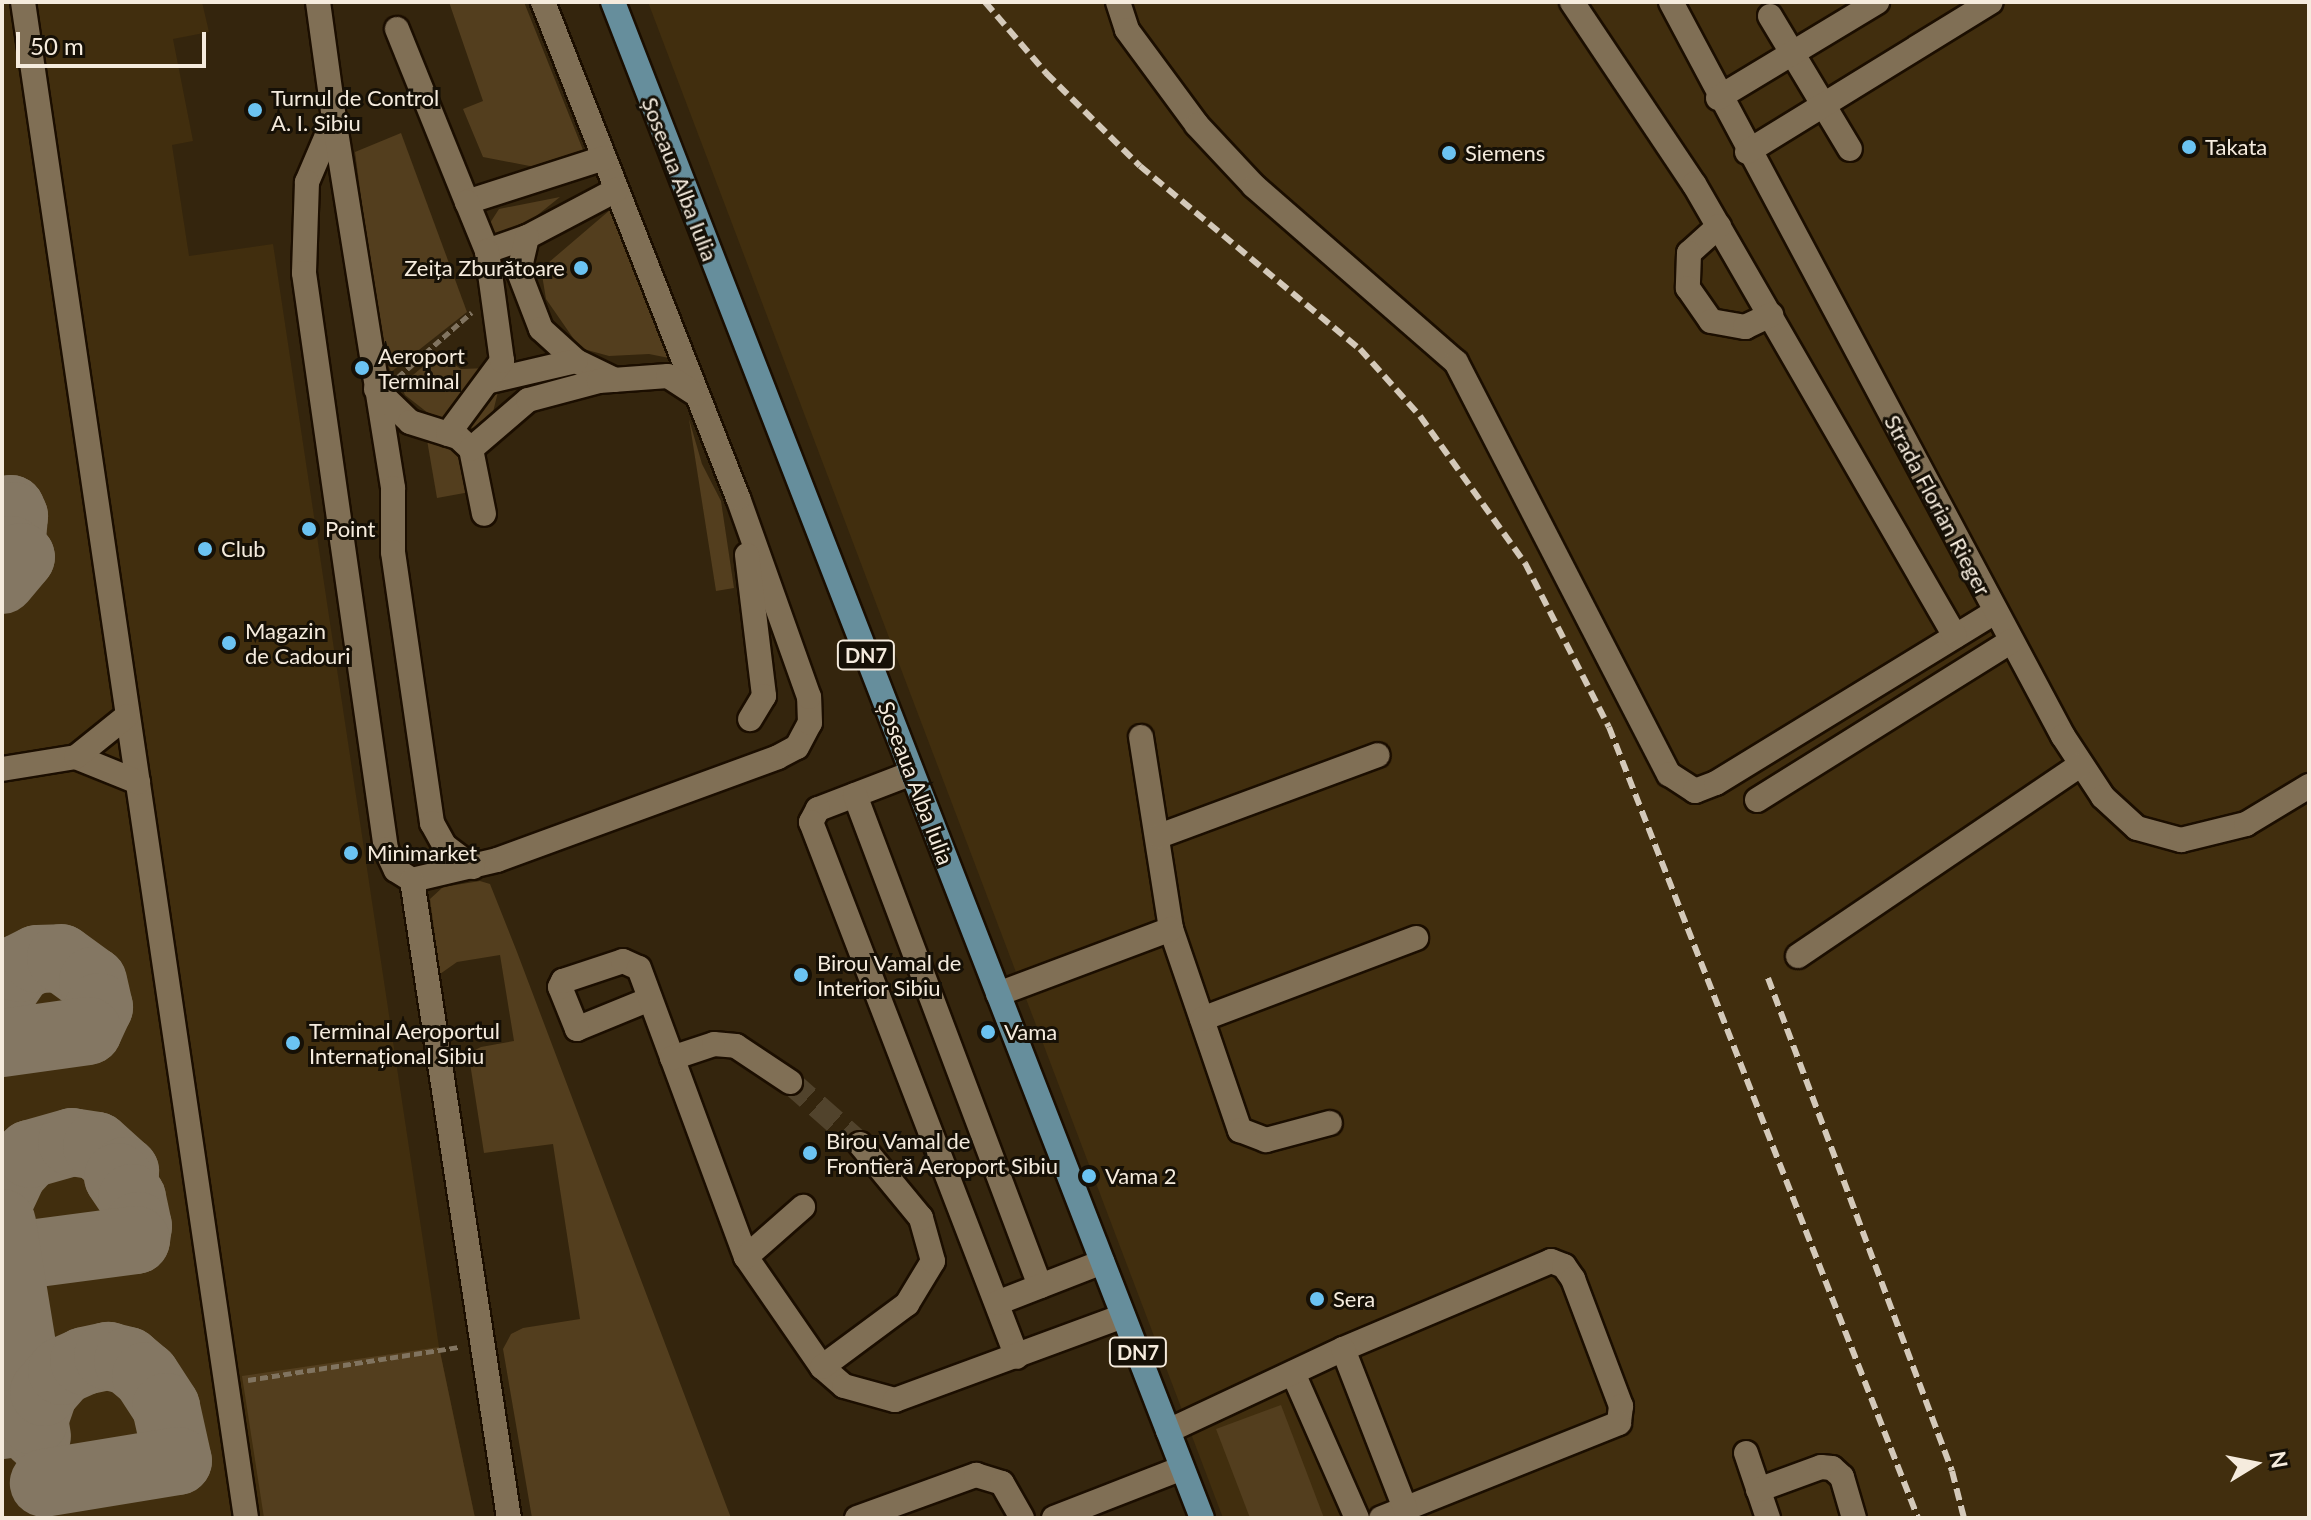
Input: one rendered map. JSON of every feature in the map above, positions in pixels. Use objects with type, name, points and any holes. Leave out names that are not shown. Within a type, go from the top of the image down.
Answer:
[{"type":"main road","name":"Șoseaua Alba Iulia","points":[[613,2],[1202,1518]]},
{"type":"street","points":[[23,2],[246,1518]]},
{"type":"street","points":[[318,2],[393,488],[393,552],[432,823],[445,846],[473,867]]},
{"type":"street","points":[[334,119],[307,182],[304,273],[386,849],[396,870],[412,880],[473,867],[797,747],[810,723],[809,697],[738,498],[543,2]]},
{"type":"street","points":[[1118,2],[1127,30],[1197,125],[1254,186],[1456,362],[1669,774],[1695,791],[1716,783],[1995,612]]},
{"type":"street","points":[[1573,2],[1719,226],[1955,636]]},
{"type":"street","name":"Strada Florian Rieger","points":[[1671,2],[1718,98],[1995,612],[2080,765],[2120,816],[2156,837],[2181,840],[2246,824],[2309,786]]},
{"type":"street","points":[[1718,98],[1877,2]]},
{"type":"street","points":[[1747,152],[1991,2]]},
{"type":"street","points":[[1770,16],[1850,149]]},
{"type":"street","points":[[397,29],[487,251],[502,342],[502,361],[448,434]]},
{"type":"street","points":[[467,202],[604,158]]},
{"type":"street","points":[[487,251],[527,237],[616,190]]},
{"type":"street","points":[[1719,226],[1689,253],[1688,288],[1711,321],[1745,327],[1771,315]]},
{"type":"street","points":[[527,237],[519,272],[541,329],[576,361],[615,380]]},
{"type":"street","points":[[490,381],[576,361]]},
{"type":"street","points":[[471,449],[528,400],[615,380],[668,376],[696,394]]},
{"type":"street","points":[[376,389],[410,422],[448,434],[471,449],[484,514]]},
{"type":"street","points":[[738,498],[764,686],[760,707],[750,719]]},
{"type":"street","points":[[1757,800],[2011,641]]},
{"type":"street","points":[[2,769],[76,757],[127,716]]},
{"type":"street","points":[[1141,737],[1159,836],[1171,929],[1240,1130],[1266,1140],[1330,1123]]},
{"type":"street","points":[[1159,836],[1378,755]]},
{"type":"street","points":[[76,757],[138,782]]},
{"type":"street","points":[[1798,956],[2080,765]]},
{"type":"street","points":[[912,773],[818,809],[811,822],[814,839],[1017,1357]]},
{"type":"street","points":[[855,795],[1040,1286]]},
{"type":"street","points":[[412,880],[509,1518]]},
{"type":"street","points":[[998,994],[1171,929]]},
{"type":"street","points":[[1202,1019],[1416,938]]},
{"type":"street","points":[[650,999],[746,1257],[822,1367],[844,1386],[895,1400],[1123,1316]]},
{"type":"street","points":[[672,1058],[714,1044],[736,1046],[790,1082]]},
{"type":"street","points":[[822,1367],[907,1304],[933,1261],[921,1218],[860,1144]]},
{"type":"street","points":[[746,1257],[803,1207]]},
{"type":"street","points":[[1168,1431],[1343,1349],[1551,1261],[1564,1266],[1573,1279],[1621,1406],[1619,1423],[1381,1518]]},
{"type":"street","points":[[997,1303],[1102,1262]]},
{"type":"street","points":[[1343,1349],[1405,1508]]},
{"type":"street","points":[[1293,1373],[1350,1511],[1357,1518]]},
{"type":"street","points":[[1746,1453],[1768,1518]]},
{"type":"street","points":[[1054,1518],[1182,1468]]},
{"type":"street","points":[[1758,1490],[1832,1468],[1842,1477],[1854,1518]]},
{"type":"street","points":[[857,1518],[976,1475],[1002,1483],[1022,1518]]},
{"type":"path","points":[[226,1383],[480,1343]]},
{"type":"shaded area","points":[[2,2],[202,2],[209,32],[173,39],[193,141],[172,145],[189,256],[273,244],[439,1347],[475,1518],[2,1518]]},
{"type":"shaded area","points":[[449,2],[524,2],[585,155],[545,169],[483,157],[463,109],[483,101]]},
{"type":"shaded area","points":[[648,2],[2309,2],[2309,1518],[1223,1518]]},
{"type":"shaded area","points":[[401,133],[467,312],[391,372],[381,348],[355,152]]},
{"type":"shaded area","points":[[560,197],[520,229],[497,235],[493,230],[490,223],[499,209]]},
{"type":"shaded area","points":[[610,210],[674,359],[649,354],[609,356],[580,348],[546,299],[541,269]]},
{"type":"shaded area","points":[[438,354],[461,369],[489,368],[499,388],[492,416],[476,429],[428,413],[405,395],[401,385]]},
{"type":"shaded area","points":[[689,419],[702,464],[721,501],[734,588],[716,591]]},
{"type":"shaded area","points":[[427,440],[445,442],[461,454],[470,492],[437,498]]},
{"type":"shaded area","points":[[480,881],[490,884],[517,952],[731,1518],[532,1518],[503,1349],[511,1334],[523,1328],[580,1319],[553,1144],[484,1153],[470,1063],[473,1051],[481,1047],[514,1041],[500,955],[457,962],[440,974],[430,899],[443,887]]},
{"type":"shaded area","points":[[439,1347],[475,1518],[264,1518],[242,1376]]},
{"type":"shaded area","points":[[1281,1405],[1324,1518],[1250,1518],[1216,1429]]},
{"type":"taxiway","points":[[2,511],[11,509],[14,516],[11,550],[21,557],[2,580]]},
{"type":"taxiway","points":[[2,993],[19,968],[37,959],[61,958],[93,981],[99,1007],[88,1031],[2,1043]]},
{"type":"taxiway","points":[[2,1196],[13,1172],[30,1154],[72,1142],[97,1146],[125,1171],[118,1177],[132,1198],[138,1226],[136,1240],[7,1257]]},
{"type":"taxiway","points":[[2,1223],[37,1436]]},
{"type":"taxiway","points":[[2,1425],[34,1421],[44,1392],[62,1371],[84,1361],[108,1356],[128,1361],[146,1376],[166,1407],[178,1461],[44,1483]]},
{"type":"tunnel","points":[[790,1082],[860,1144]]},
{"type":"railway","points":[[985,2],[1046,73],[1140,166],[1360,349],[1420,416],[1525,563],[1609,727],[1918,1518]]},
{"type":"railway","points":[[1768,978],[1952,1471],[1964,1518]]},
{"type":"place","name":"Turnul de Control A. I. Sibiu","points":[[255,110]]},
{"type":"place","name":"Takata","points":[[2189,147]]},
{"type":"place","name":"Siemens","points":[[1449,153]]},
{"type":"place","name":"Zeița Zburătoare","points":[[581,268]]},
{"type":"place","name":"Aeroport Terminal","points":[[362,368]]},
{"type":"place","name":"Point","points":[[309,529]]},
{"type":"place","name":"Club","points":[[205,549]]},
{"type":"place","name":"Magazin de Cadouri","points":[[229,643]]},
{"type":"place","name":"Minimarket","points":[[351,853]]},
{"type":"place","name":"Birou Vamal de Interior Sibiu","points":[[801,975]]},
{"type":"place","name":"Vama","points":[[988,1032]]},
{"type":"place","name":"Terminal Aeroportul Internațional Sibiu","points":[[293,1043]]},
{"type":"place","name":"Birou Vamal de Frontieră Aeroport Sibiu","points":[[810,1153]]},
{"type":"place","name":"Vama 2","points":[[1089,1176]]},
{"type":"place","name":"Sera","points":[[1317,1299]]}]
